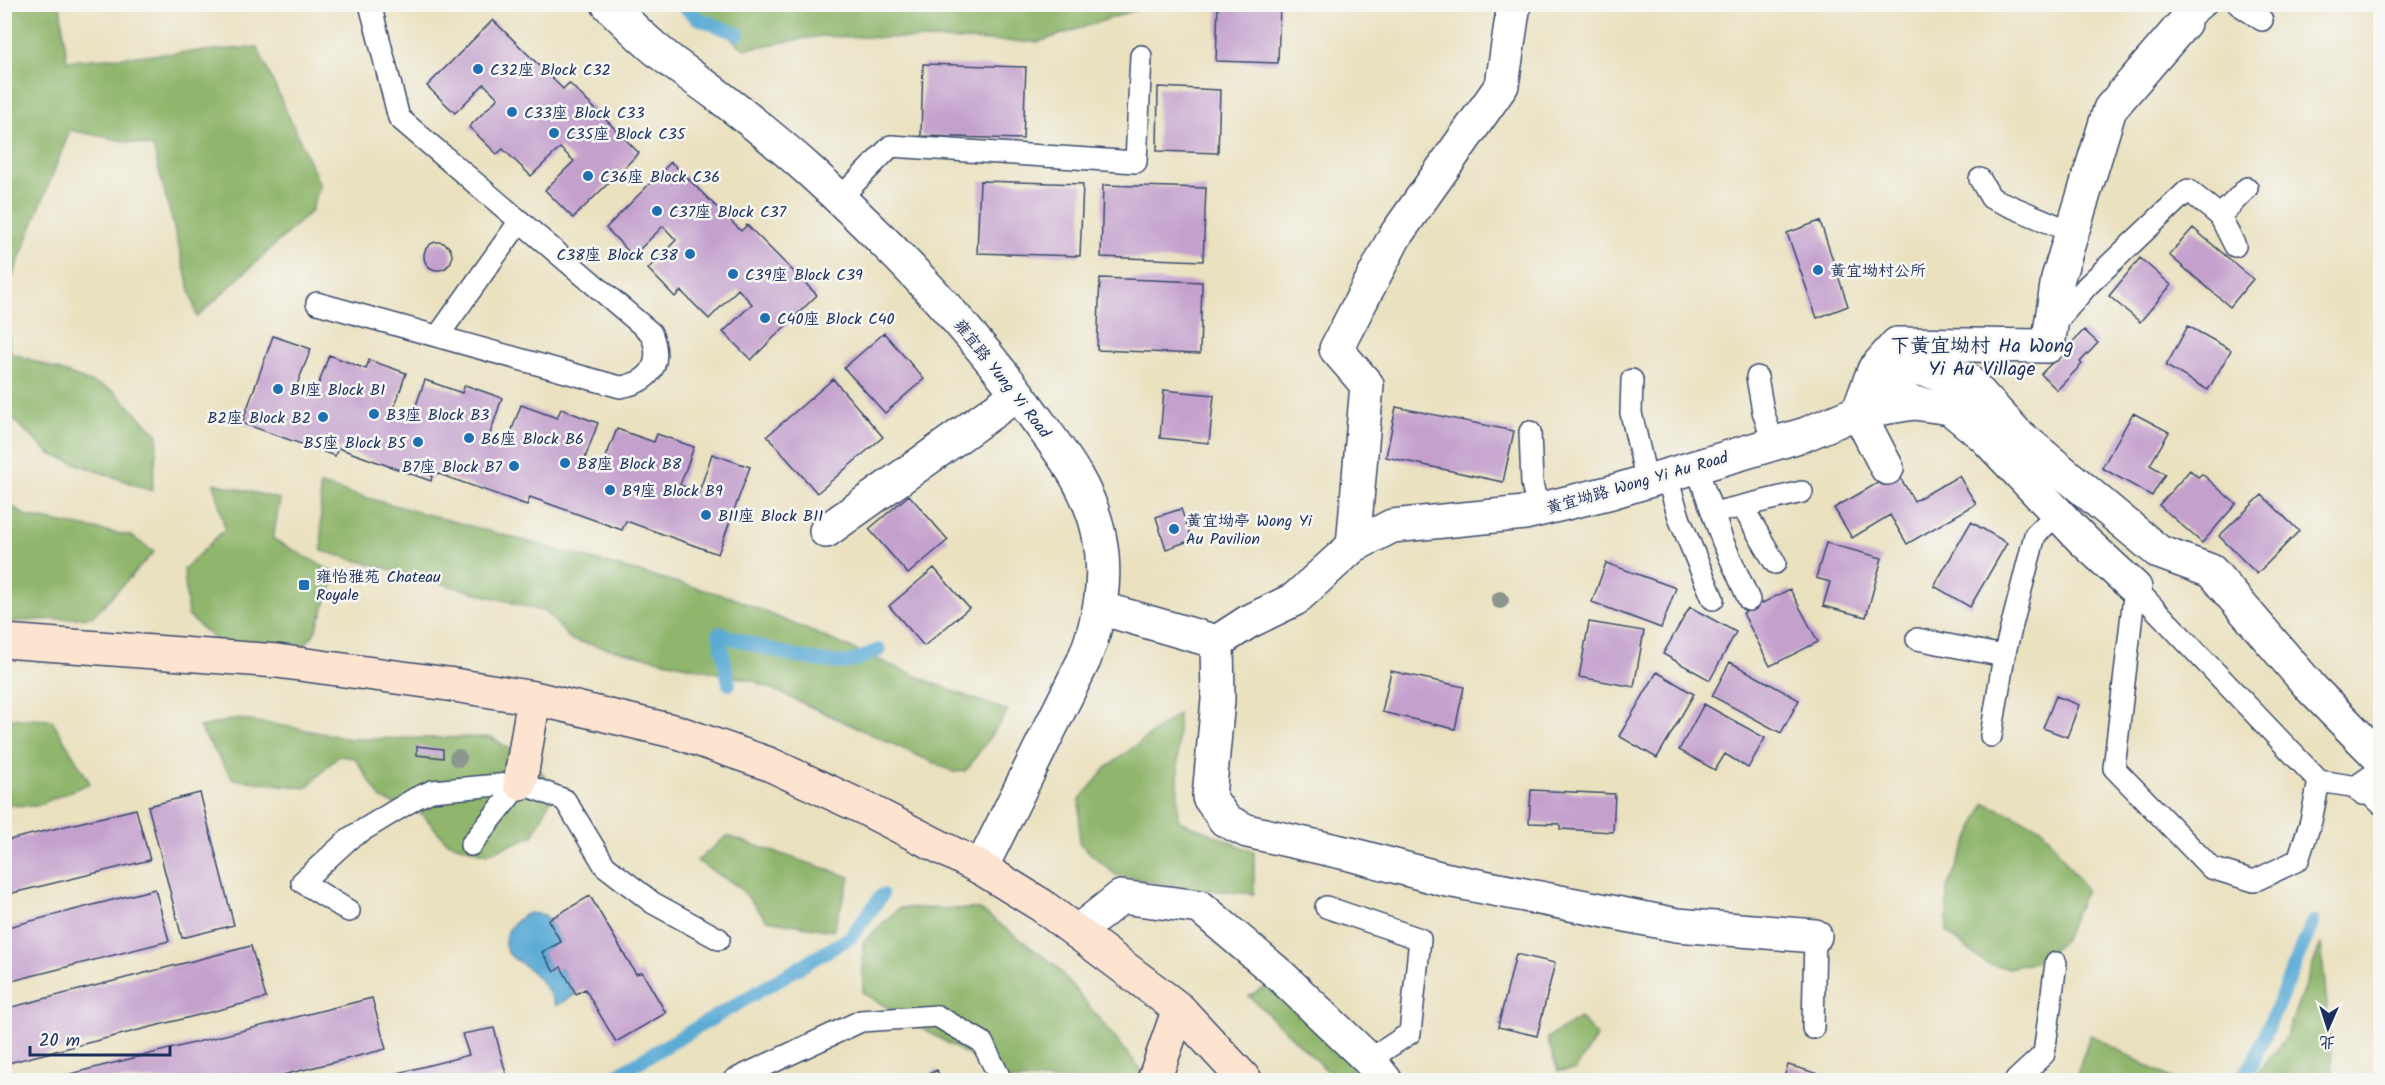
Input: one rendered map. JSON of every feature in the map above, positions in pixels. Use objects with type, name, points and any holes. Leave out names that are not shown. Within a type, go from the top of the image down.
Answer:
[{"type":"main road","points":[[4,641],[277,661],[448,684],[534,698],[677,732],[769,764],[864,808],[981,868],[1041,905],[1179,1009],[1245,1080]]},
{"type":"main road","points":[[520,783],[534,698]]},
{"type":"main road","points":[[1154,1080],[1179,1009]]},
{"type":"street","name":"雍宜路 Yung Yi Road","points":[[608,4],[652,46],[733,107],[811,172],[884,242],[953,316],[1018,394],[1078,475],[1099,535],[1103,567],[1100,608],[1095,630],[1084,660],[981,868]]},
{"type":"street","points":[[1353,546],[1367,385],[1336,349],[1395,237],[1502,85],[1514,4]]},
{"type":"street","points":[[1887,468],[1858,412],[1874,370],[1897,344],[2048,346],[2058,278],[2110,110],[2195,14]]},
{"type":"street","points":[[1870,380],[1919,369],[1966,379],[2016,433],[2159,552],[2211,571],[2312,689],[2380,758]]},
{"type":"street","points":[[826,531],[1018,394]]},
{"type":"street","name":"黃宜坳路 Wong Yi Au Road","points":[[1217,642],[1248,622],[1295,599],[1353,546],[1392,526],[1514,516],[1806,434],[1858,412],[1914,403],[1950,408],[1985,437],[2083,540],[2135,588]]},
{"type":"street","points":[[1100,608],[1217,642],[1218,709],[1209,797],[1226,820],[1246,831],[1350,854],[1443,879],[1677,925],[1815,936]]},
{"type":"street","points":[[1077,932],[1121,897],[1200,907],[1281,976],[1377,1070]]},
{"type":"lane","points":[[317,303],[620,387],[635,384],[648,376],[656,363],[657,348],[651,333],[399,118],[370,4]]},
{"type":"lane","points":[[2238,4],[2262,20]]},
{"type":"lane","points":[[839,199],[891,146],[1136,162],[1141,56]]},
{"type":"lane","points":[[1980,179],[1991,198],[2072,232]]},
{"type":"lane","points":[[2220,216],[2247,188]]},
{"type":"lane","points":[[2051,329],[2087,286],[2188,190],[2220,216],[2235,246]]},
{"type":"lane","points":[[438,336],[520,221]]},
{"type":"lane","points":[[1757,376],[1763,411],[1773,443]]},
{"type":"lane","points":[[1632,380],[1631,413],[1670,474],[1680,520],[1713,598]]},
{"type":"lane","points":[[1530,432],[1532,483],[1538,510]]},
{"type":"lane","points":[[1670,474],[1705,496],[1749,600]]},
{"type":"lane","points":[[1713,513],[1802,492]]},
{"type":"lane","points":[[1742,506],[1775,563]]},
{"type":"lane","points":[[1991,736],[2004,656],[2035,535],[2058,513]]},
{"type":"lane","points":[[2135,588],[2319,781],[2375,789]]},
{"type":"lane","points":[[2135,588],[2114,768],[2211,868],[2254,881],[2298,860],[2311,821],[2319,781]]},
{"type":"lane","points":[[1917,639],[2004,656]]},
{"type":"lane","points":[[471,845],[520,783]]},
{"type":"lane","points":[[349,911],[302,882],[350,838],[374,822],[432,791],[520,783],[565,800],[605,866],[653,903],[719,939]]},
{"type":"lane","points":[[1326,907],[1420,939],[1410,1033],[1377,1070]]},
{"type":"lane","points":[[1813,1028],[1815,936]]},
{"type":"lane","points":[[2016,1080],[2044,1054],[2056,963]]},
{"type":"lane","points":[[734,1080],[861,1021],[937,1016],[982,1042],[1001,1080]]},
{"type":"green space","points":[[5,4],[60,5],[67,61],[257,47],[320,185],[311,211],[197,317],[153,147],[70,130],[6,293],[10,352],[114,391],[158,435],[152,491],[50,454],[5,412]]},
{"type":"green space","points":[[690,5],[1151,5],[1038,42],[820,36],[744,49]]},
{"type":"green space","points":[[214,483],[280,499],[273,539],[337,574],[314,634],[295,655],[231,653],[188,616],[184,569],[225,529]]},
{"type":"green space","points":[[320,485],[730,597],[952,691],[1008,711],[968,768],[965,771],[954,772],[754,681],[571,640],[546,612],[322,551]]},
{"type":"green space","points":[[4,500],[26,516],[131,536],[154,552],[92,617],[5,622]]},
{"type":"green space","points":[[1178,714],[1178,820],[1254,852],[1254,894],[1188,888],[1116,875],[1079,843],[1080,799],[1107,767]]},
{"type":"green space","points":[[4,718],[52,720],[90,783],[36,806],[5,805]]},
{"type":"green space","points":[[237,719],[351,739],[491,737],[538,767],[555,790],[533,836],[487,854],[447,842],[422,814],[381,799],[355,758],[338,756],[306,788],[233,779],[199,727]]},
{"type":"green space","points":[[1985,803],[2042,828],[2086,890],[2063,941],[2035,962],[2009,968],[1986,964],[1947,932],[1947,888]]},
{"type":"green space","points":[[727,836],[850,877],[833,931],[767,920],[739,887],[697,861]]},
{"type":"green space","points":[[899,908],[979,909],[1055,965],[1142,1071],[1137,1080],[1010,1080],[863,993],[863,942]]},
{"type":"green space","points":[[2321,943],[2334,1080],[2252,1080],[2285,1039]]},
{"type":"green space","points":[[1295,972],[1354,1072],[1369,1080],[1337,1080],[1249,996]]},
{"type":"green space","points":[[1580,1018],[1597,1036],[1575,1070],[1558,1071],[1547,1038]]},
{"type":"green space","points":[[2090,1035],[2174,1080],[2075,1080]]},
{"type":"green space","points":[[1707,1077],[1784,1077],[1786,1080],[1696,1080]]},
{"type":"water","points":[[529,913],[545,915],[561,942],[543,953],[554,971],[561,967],[576,994],[556,1006],[539,979],[510,955],[506,948],[505,941],[509,929]]},
{"type":"building","points":[[1218,4],[1280,4],[1278,63],[1216,61]]},
{"type":"building","points":[[1374,4],[1414,4],[1414,9],[1374,6]]},
{"type":"building","points":[[493,20],[563,89],[569,83],[639,153],[573,218],[545,190],[574,161],[560,148],[531,176],[503,149],[497,154],[469,127],[498,98],[484,84],[455,113],[427,86]]},
{"type":"building","points":[[923,64],[1026,67],[1023,139],[921,136]]},
{"type":"building","points":[[1158,87],[1220,90],[1218,153],[1157,151]]},
{"type":"building","points":[[671,162],[741,231],[747,225],[817,295],[751,360],[723,332],[752,304],[738,289],[709,319],[681,291],[675,297],[648,269],[676,240],[663,226],[633,256],[606,228]]},
{"type":"building","points":[[980,181],[1083,184],[1080,256],[977,253]]},
{"type":"building","points":[[1103,185],[1206,188],[1203,261],[1101,257]]},
{"type":"building","name":"黃宜坳村公所","points":[[1820,221],[1848,306],[1817,318],[1787,233]]},
{"type":"building","points":[[2193,228],[2253,279],[2230,307],[2169,255]]},
{"type":"building","points":[[438,242],[448,246],[452,256],[448,266],[438,270],[428,266],[424,256],[428,246]]},
{"type":"building","points":[[2140,258],[2171,285],[2140,322],[2109,296]]},
{"type":"building","points":[[1100,278],[1202,282],[1200,354],[1097,350]]},
{"type":"building","points":[[2188,326],[2231,350],[2208,390],[2166,366]]},
{"type":"building","points":[[2084,330],[2098,343],[2057,390],[2041,374]]},
{"type":"building","points":[[884,333],[924,379],[885,413],[844,368]]},
{"type":"building","points":[[273,336],[311,349],[296,387],[315,394],[329,355],[366,369],[369,360],[406,373],[393,412],[411,419],[425,380],[462,393],[465,385],[502,398],[489,437],[507,443],[521,405],[557,418],[561,409],[598,423],[584,461],[602,467],[617,429],[654,442],[657,434],[694,447],[680,485],[699,492],[712,454],[750,467],[718,554],[626,521],[622,530],[530,497],[527,505],[433,472],[431,481],[338,448],[335,456],[242,423]]},
{"type":"building","points":[[833,379],[883,437],[817,493],[767,436]]},
{"type":"building","points":[[1164,390],[1214,395],[1209,443],[1160,438]]},
{"type":"building","points":[[1396,407],[1514,431],[1503,482],[1386,457]]},
{"type":"building","points":[[2133,413],[2169,432],[2150,465],[2165,474],[2152,496],[2102,468]]},
{"type":"building","points":[[2190,470],[2198,477],[2202,474],[2236,504],[2202,543],[2159,505]]},
{"type":"building","points":[[1897,472],[1914,501],[1959,476],[1976,504],[1907,544],[1890,515],[1852,538],[1834,508]]},
{"type":"building","points":[[909,495],[948,540],[908,574],[869,529]]},
{"type":"building","points":[[2262,495],[2299,531],[2257,574],[2219,536]]},
{"type":"building","name":"黃宜坳亭 Wong Yi Au Pavilion","points":[[1181,509],[1192,540],[1166,549],[1156,517]]},
{"type":"building","points":[[1971,522],[2007,543],[1970,607],[1934,586]]},
{"type":"building","points":[[1826,543],[1882,558],[1866,617],[1823,606],[1830,582],[1816,578]]},
{"type":"building","points":[[1606,563],[1676,588],[1661,628],[1592,602]]},
{"type":"building","points":[[934,568],[969,608],[924,646],[889,606]]},
{"type":"building","points":[[1790,589],[1818,642],[1770,666],[1743,613]]},
{"type":"building","points":[[1690,607],[1736,632],[1710,680],[1663,654]]},
{"type":"building","points":[[1589,622],[1644,631],[1634,687],[1579,677]]},
{"type":"building","points":[[1730,662],[1799,700],[1781,733],[1712,696]]},
{"type":"building","points":[[1391,671],[1464,687],[1455,729],[1382,712]]},
{"type":"building","points":[[1657,672],[1694,694],[1657,758],[1619,736]]},
{"type":"building","points":[[2056,696],[2079,705],[2067,737],[2043,728]]},
{"type":"building","points":[[1704,704],[1765,738],[1748,768],[1725,754],[1715,770],[1679,750]]},
{"type":"building","points":[[417,746],[443,749],[443,758],[417,755]]},
{"type":"building","points":[[1531,790],[1615,794],[1613,832],[1560,829],[1560,824],[1529,823]]},
{"type":"building","points":[[200,793],[234,925],[182,938],[148,806]]},
{"type":"building","points":[[136,809],[150,860],[4,895],[4,841]]},
{"type":"building","points":[[155,889],[169,941],[4,983],[4,928]]},
{"type":"building","points":[[590,896],[636,974],[642,972],[666,1013],[616,1042],[585,989],[576,994],[561,967],[554,972],[542,952],[561,942],[548,920]]},
{"type":"building","points":[[251,946],[266,998],[4,1064],[4,1009]]},
{"type":"building","points":[[1516,954],[1555,963],[1537,1036],[1498,1027]]},
{"type":"building","points":[[372,998],[386,1049],[319,1066],[262,1080],[46,1080]]},
{"type":"building","points":[[494,1028],[506,1074],[481,1080],[371,1080],[469,1055],[462,1034]]},
{"type":"building","points":[[1788,1065],[1840,1080],[1783,1080]]},
{"type":"building","points":[[937,1070],[942,1080],[917,1080]]},
{"type":"waterway","points":[[681,4],[697,18],[738,34]]},
{"type":"waterway","points":[[729,684],[719,633],[786,654],[841,663],[860,659],[879,650]]},
{"type":"waterway","points":[[608,1080],[851,937],[882,895]]},
{"type":"waterway","points":[[2239,1080],[2252,1065],[2313,922]]},
{"type":"place","name":"C32座 Block C32","points":[[478,69]]},
{"type":"place","name":"C33座 Block C33","points":[[512,112]]},
{"type":"place","name":"C35座 Block C35","points":[[554,133]]},
{"type":"place","name":"C36座 Block C36","points":[[588,176]]},
{"type":"place","name":"C37座 Block C37","points":[[657,211]]},
{"type":"place","name":"C38座 Block C38","points":[[690,254]]},
{"type":"place","name":"黃宜坳村公所","points":[[1818,270]]},
{"type":"place","name":"C39座 Block C39","points":[[733,274]]},
{"type":"place","name":"C40座 Block C40","points":[[765,318]]},
{"type":"place","name":"B1座 Block B1","points":[[278,389]]},
{"type":"place","name":"B3座 Block B3","points":[[374,414]]},
{"type":"place","name":"B2座 Block B2","points":[[323,417]]},
{"type":"place","name":"B6座 Block B6","points":[[469,438]]},
{"type":"place","name":"B5座 Block B5","points":[[418,442]]},
{"type":"place","name":"B8座 Block B8","points":[[565,463]]},
{"type":"place","name":"B7座 Block B7","points":[[514,466]]},
{"type":"place","name":"B9座 Block B9","points":[[610,490]]},
{"type":"place","name":"B11座 Block B11","points":[[706,515]]},
{"type":"place","name":"黃宜坳亭 Wong Yi Au Pavilion","points":[[1174,529]]},
{"type":"place","name":"雍怡雅苑 Chateau Royale","points":[[304,585]]},
{"type":"district","name":"下黃宜坳村 Ha Wong Yi Au Village","points":[[1982,356]]}]
